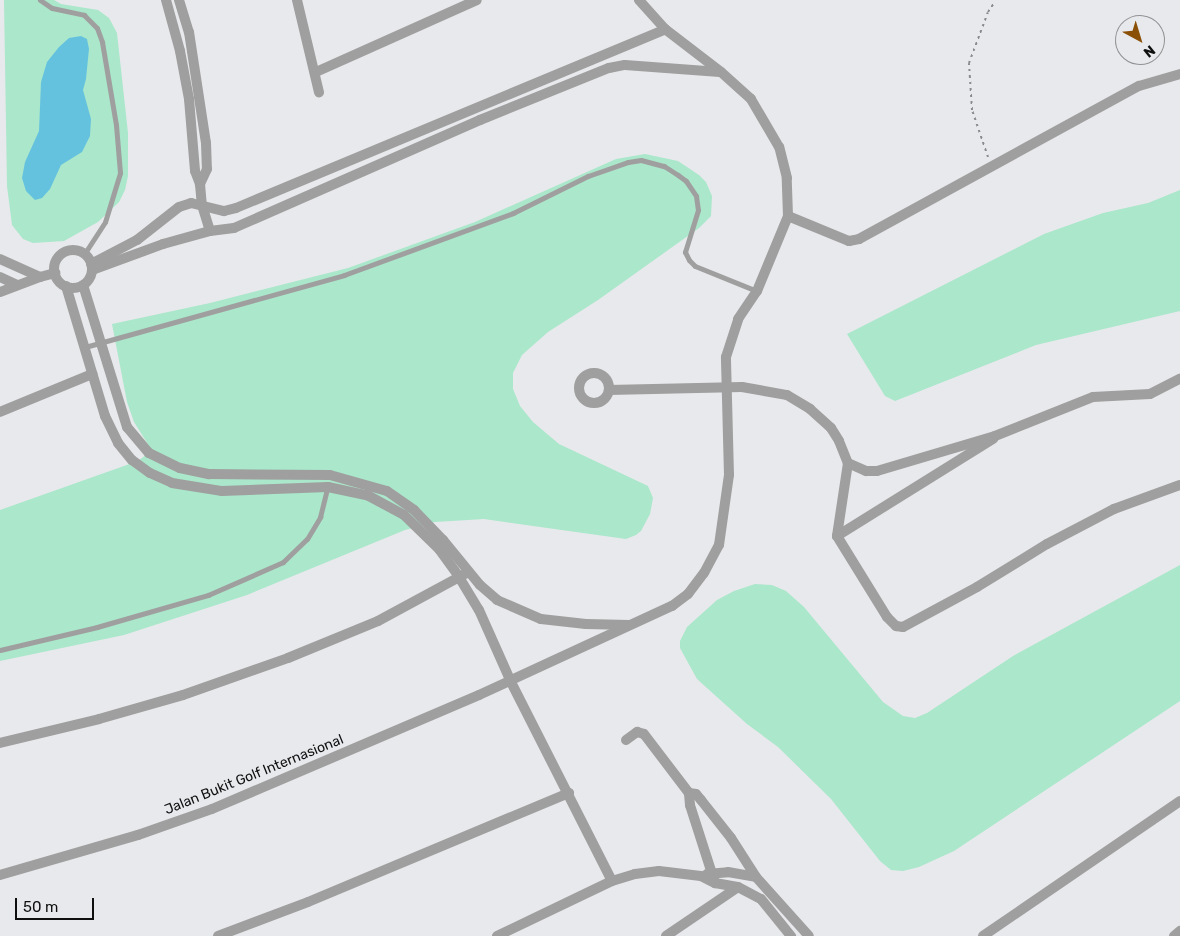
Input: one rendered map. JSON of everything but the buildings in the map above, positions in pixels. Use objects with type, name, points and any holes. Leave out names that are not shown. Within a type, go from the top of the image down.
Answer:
[{"type":"street","points":[[166,0],[180,51],[189,99],[195,171],[200,184],[202,205],[210,231]]},
{"type":"street","points":[[179,0],[189,32],[206,143],[207,169],[200,184]]},
{"type":"street","points":[[297,0],[316,72],[319,92]]},
{"type":"street","points":[[316,72],[477,0]]},
{"type":"street","points":[[639,0],[665,29],[720,72],[750,99],[780,147],[787,178],[788,216],[854,241],[1139,86],[1180,74]]},
{"type":"street","points":[[92,267],[84,254],[72,250],[60,256],[57,261],[55,274],[61,284],[66,286],[72,288],[83,285],[88,281],[92,267],[136,240],[179,206],[202,205],[224,211],[236,208],[665,29]]},
{"type":"street","points":[[92,267],[210,231],[234,228],[480,120],[609,68],[625,65],[720,72]]},
{"type":"street","name":"Jalan Bukit Golf Internasional","points":[[0,875],[138,835],[212,809],[511,682],[672,606],[688,594],[704,573],[719,545],[729,475],[726,357],[730,341],[738,320],[757,291],[788,216]]},
{"type":"street","points":[[0,259],[40,277]]},
{"type":"street","points":[[0,292],[40,277],[55,274]]},
{"type":"street","points":[[0,277],[17,285]]},
{"type":"street","points":[[83,285],[127,427],[149,453],[164,462],[209,474],[330,475],[387,492],[414,510],[444,540],[464,574],[511,682],[612,881]]},
{"type":"street","points":[[66,286],[105,416],[118,443],[132,460],[150,473],[172,483],[222,491],[328,487],[367,495],[404,515],[464,574],[497,600],[530,616],[586,624],[632,625]]},
{"type":"street","points":[[0,412],[92,374]]},
{"type":"street","points":[[848,463],[866,471],[877,471],[995,436],[1093,396],[1150,394],[1180,379]]},
{"type":"street","points":[[609,390],[727,386],[762,389],[786,395],[810,409],[830,428],[839,441],[848,463],[837,536],[886,617],[896,626],[903,627],[977,588],[1047,544],[1097,518],[1180,485]]},
{"type":"street","points":[[837,536],[987,444],[995,436]]},
{"type":"street","points":[[0,743],[98,719],[183,695],[288,658],[378,621],[464,574]]},
{"type":"street","points":[[626,740],[637,732],[644,734],[689,793],[690,805],[714,877],[761,899],[791,936]]},
{"type":"street","points":[[218,936],[308,902],[569,793]]},
{"type":"street","points":[[689,793],[694,793],[701,800],[731,838],[756,877],[809,936]]},
{"type":"street","points":[[983,936],[1180,802]]},
{"type":"street","points":[[497,936],[612,881],[635,874],[658,872],[714,877],[756,877]]},
{"type":"street","points":[[666,936],[738,887]]},
{"type":"street","points":[[1174,936],[1180,932]]},
{"type":"lane","points":[[40,0],[52,8],[84,15],[98,28],[102,42],[116,125],[120,173],[105,222],[84,254]]},
{"type":"lane","points":[[84,347],[344,275],[513,213],[588,176],[628,162],[641,160],[664,166],[678,175],[686,181],[696,196],[698,210],[685,252],[688,260],[695,266],[757,291]]},
{"type":"lane","points":[[0,650],[97,627],[208,595],[283,562],[310,533],[320,517],[330,475]]},
{"type":"path","points":[[992,166],[972,110],[969,63],[988,12],[994,3]]},
{"type":"green space","points":[[4,0],[54,0],[61,4],[98,10],[109,18],[117,33],[128,133],[128,176],[125,190],[119,202],[98,222],[64,241],[33,243],[23,239],[12,225],[7,186]]},
{"type":"green space","points":[[645,154],[678,161],[699,175],[706,182],[712,196],[711,216],[699,228],[598,300],[548,332],[522,355],[513,373],[513,389],[520,406],[533,422],[559,444],[648,486],[653,498],[650,514],[641,531],[636,535],[626,539],[484,519],[435,522],[405,530],[247,595],[124,635],[0,661],[0,510],[138,461],[147,454],[149,446],[134,422],[127,402],[112,324],[210,303],[348,268],[475,222],[616,159]]},
{"type":"green space","points":[[1180,190],[1180,311],[1036,345],[895,401],[885,396],[847,334],[1044,234],[1103,213],[1148,203]]},
{"type":"green space","points":[[1180,565],[1180,701],[954,851],[919,867],[903,871],[891,870],[880,861],[831,799],[778,747],[747,724],[697,679],[680,648],[680,641],[687,627],[717,600],[734,591],[755,584],[772,585],[786,591],[804,607],[883,702],[903,716],[915,718],[927,713],[1013,656]]},
{"type":"water","points":[[81,36],[87,39],[89,49],[83,90],[91,119],[90,136],[82,152],[61,165],[50,189],[42,198],[35,200],[26,191],[22,178],[25,162],[39,131],[41,82],[47,62],[59,47],[69,38]]}]
